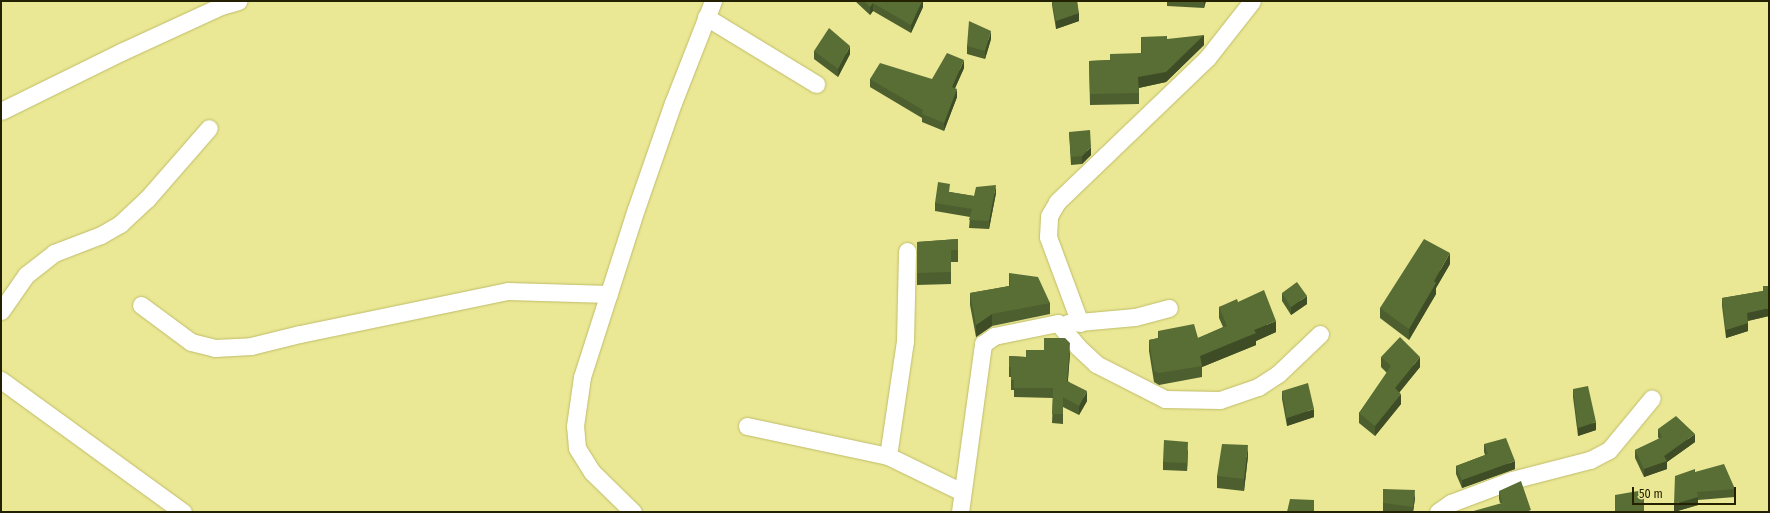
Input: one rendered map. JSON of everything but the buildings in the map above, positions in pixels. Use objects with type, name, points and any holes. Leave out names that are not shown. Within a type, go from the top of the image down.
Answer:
[{"type":"street","points":[[1,111],[121,52],[222,6],[238,1]]},
{"type":"street","points":[[633,512],[592,472],[577,448],[575,426],[582,377],[608,294],[673,102],[713,1]]},
{"type":"street","points":[[1080,323],[1048,237],[1049,216],[1057,202],[1208,57],[1252,1]]},
{"type":"street","points":[[706,17],[816,84]]},
{"type":"street","points":[[1,311],[26,275],[54,253],[101,235],[120,224],[147,200],[209,128]]},
{"type":"street","points":[[888,456],[905,341],[907,251]]},
{"type":"street","points":[[141,304],[191,342],[215,348],[251,346],[308,332],[508,291],[608,294]]},
{"type":"street","points":[[960,512],[984,344],[994,336],[1058,324],[1135,317],[1169,308]]},
{"type":"street","points":[[1058,324],[1078,347],[1096,364],[1165,399],[1220,400],[1258,387],[1278,374],[1320,334]]},
{"type":"street","points":[[1,380],[183,512]]},
{"type":"street","points":[[1438,512],[1451,503],[1512,480],[1590,460],[1609,450],[1652,398]]},
{"type":"street","points":[[747,426],[888,456],[962,492]]}]
